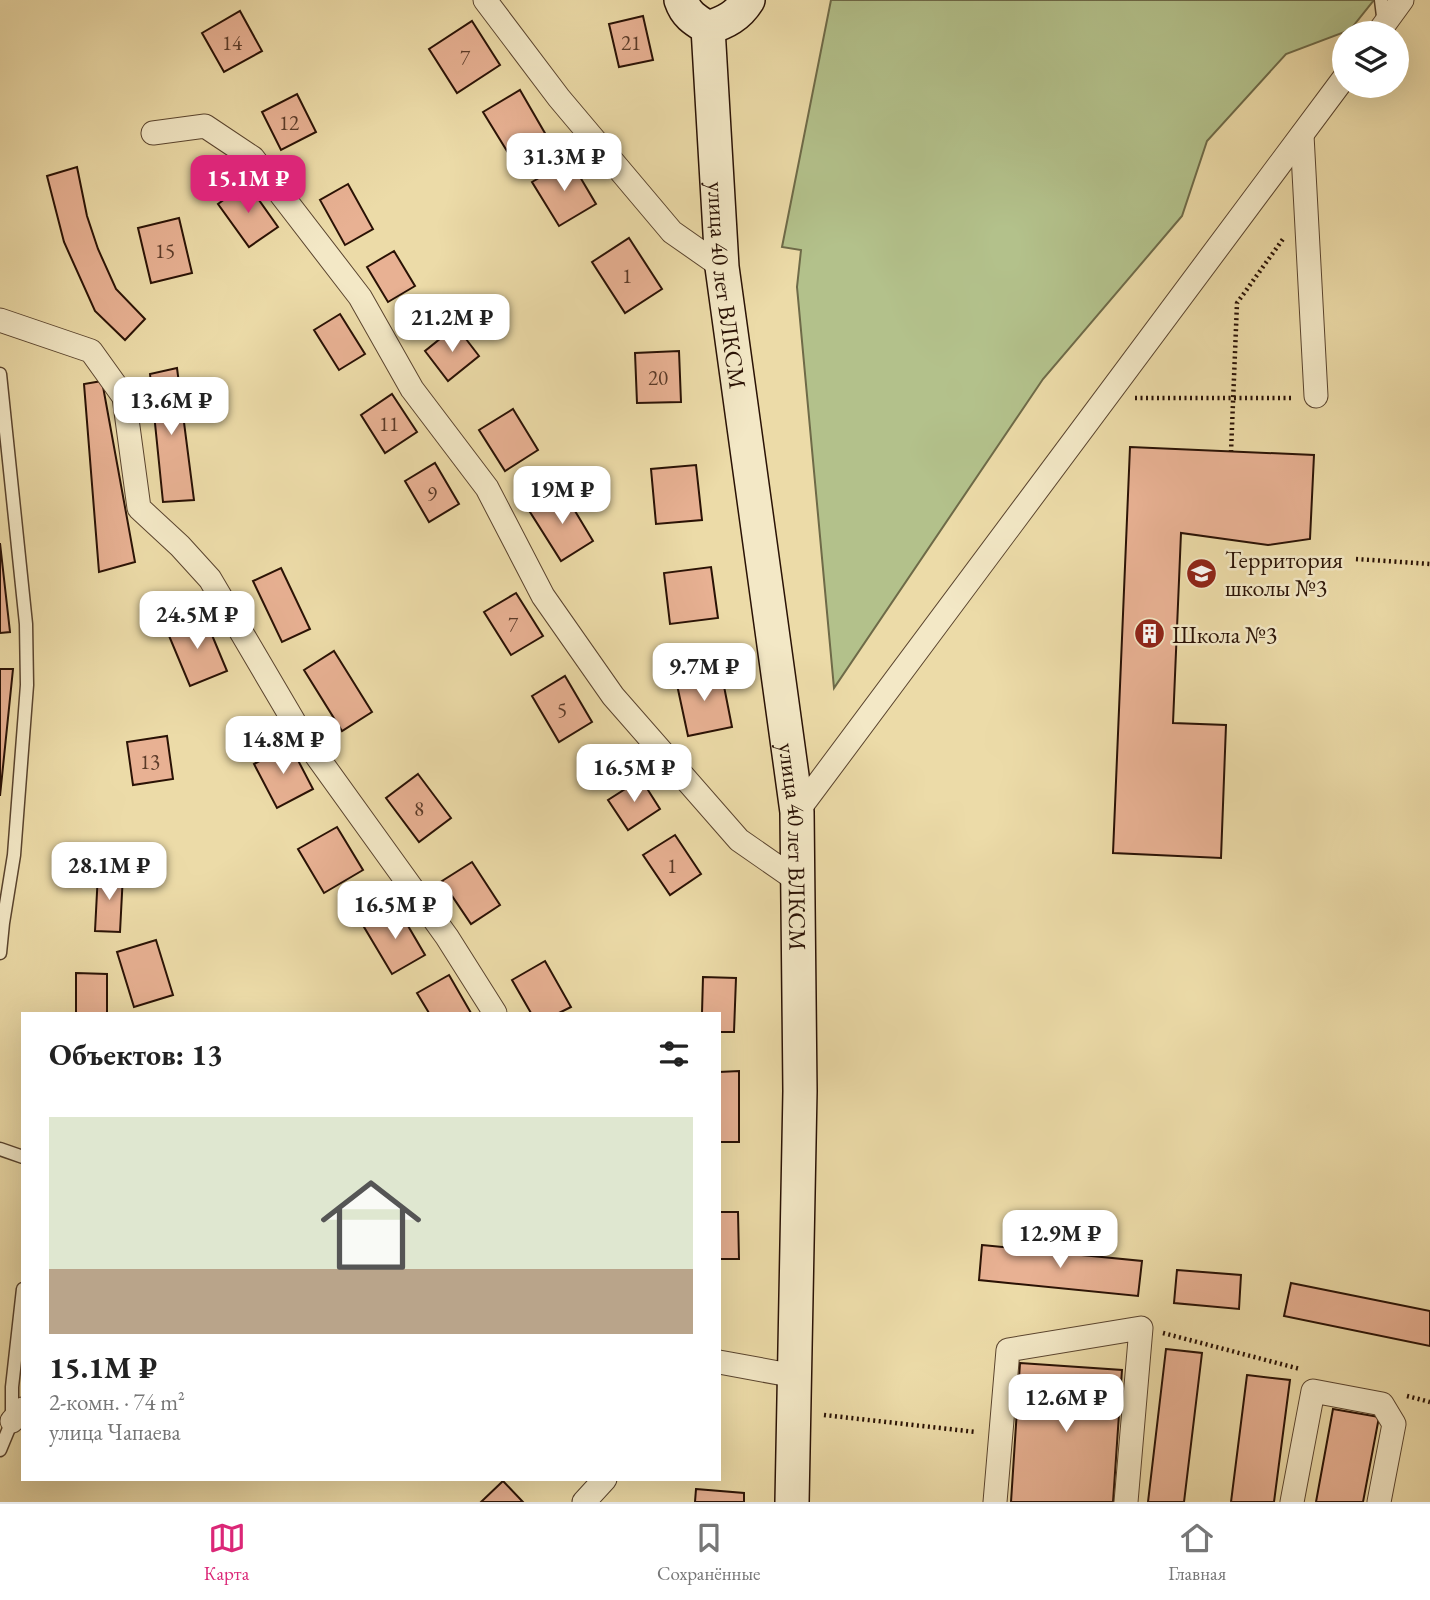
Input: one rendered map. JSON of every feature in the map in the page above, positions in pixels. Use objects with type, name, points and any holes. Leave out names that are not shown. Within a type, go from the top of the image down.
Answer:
[{"type":"street","points":[[485,0],[559,98],[672,232],[722,267]]},
{"type":"street","points":[[681,0],[684,9],[693,19],[708,27],[727,22],[748,0]]},
{"type":"street","points":[[1387,21],[1402,0]]},
{"type":"street","name":"улица 40 лет ВЛКСМ","points":[[708,27],[722,267],[797,812],[800,1091],[792,1502]]},
{"type":"street","points":[[797,812],[1332,94]]},
{"type":"street","points":[[153,132],[205,126],[253,158],[360,297],[412,390],[487,488],[543,596],[613,696],[739,840],[797,881]]},
{"type":"street","points":[[1302,135],[1316,397]]},
{"type":"street","points":[[0,320],[91,351],[124,397],[139,508],[180,546],[210,579],[303,737],[447,937],[494,1012]]},
{"type":"street","points":[[995,1502],[1008,1350],[1141,1328],[1126,1502]]},
{"type":"street","points":[[723,1359],[795,1376]]},
{"type":"street","points":[[1292,1502],[1313,1391],[1382,1404],[1394,1424],[1379,1502]]},
{"type":"street","points":[[584,1502],[604,1481]]},
{"type":"lane","points":[[1381,0],[1381,21]]},
{"type":"lane","points":[[0,374],[26,624],[27,685],[14,855],[0,953]]},
{"type":"lane","points":[[0,1149],[21,1156]]},
{"type":"lane","points":[[0,1450],[17,1415],[12,1387],[21,1307]]},
{"type":"path","points":[[1231,452],[1237,303],[1306,207]]},
{"type":"path","points":[[1106,397],[1316,397]]},
{"type":"path","points":[[1356,559],[1430,564]]},
{"type":"path","points":[[1141,1328],[1301,1369]]},
{"type":"path","points":[[1394,1393],[1430,1402]]},
{"type":"path","points":[[794,1411],[1001,1435]]},
{"type":"green space","points":[[831,0],[1374,0],[1357,21],[1332,21],[1332,37],[1286,54],[1207,141],[1182,216],[1043,379],[834,688],[797,287],[801,250],[782,247]]},
{"type":"building","points":[[240,11],[262,51],[224,72],[202,33]]},
{"type":"building","points":[[643,16],[653,60],[619,67],[609,24]]},
{"type":"building","points":[[472,21],[500,65],[457,93],[429,49]]},
{"type":"building","points":[[520,90],[546,135],[510,156],[483,112]]},
{"type":"building","points":[[297,94],[316,132],[281,150],[262,112]]},
{"type":"building","points":[[570,160],[596,204],[559,226],[532,182]]},
{"type":"building","points":[[77,167],[87,216],[98,249],[116,289],[145,319],[125,340],[95,311],[64,242],[47,176]]},
{"type":"building","points":[[247,183],[278,227],[249,247],[218,204]]},
{"type":"building","points":[[348,184],[373,229],[345,245],[320,200]]},
{"type":"building","points":[[179,218],[192,273],[151,283],[138,228]]},
{"type":"building","points":[[629,238],[662,289],[625,313],[592,262]]},
{"type":"building","points":[[394,251],[415,286],[388,302],[367,267]]},
{"type":"building","points":[[340,314],[365,354],[339,370],[314,330]]},
{"type":"building","points":[[456,326],[479,356],[448,381],[425,351]]},
{"type":"building","points":[[679,351],[681,402],[637,403],[635,353]]},
{"type":"building","points":[[177,368],[194,500],[163,502],[150,374]]},
{"type":"building","points":[[102,381],[135,562],[99,572],[84,384]]},
{"type":"building","points":[[392,394],[417,432],[385,453],[361,415]]},
{"type":"building","points":[[513,409],[538,450],[505,471],[479,430]]},
{"type":"building","name":"Школа №3","points":[[1130,447],[1314,455],[1310,539],[1268,545],[1181,533],[1173,723],[1226,725],[1221,858],[1113,853]]},
{"type":"building","points":[[435,463],[459,504],[429,522],[405,481]]},
{"type":"building","points":[[696,465],[702,520],[656,524],[651,469]]},
{"type":"building","points":[[563,491],[593,541],[561,561],[530,512]]},
{"type":"building","points":[[0,543],[10,632],[0,633]]},
{"type":"building","points":[[711,567],[718,618],[670,624],[664,573]]},
{"type":"building","points":[[281,568],[310,629],[282,642],[253,581]]},
{"type":"building","points":[[516,593],[543,636],[511,655],[484,612]]},
{"type":"building","points":[[204,616],[227,671],[190,686],[167,631]]},
{"type":"building","points":[[334,651],[372,712],[342,731],[304,670]]},
{"type":"building","points":[[0,669],[13,669],[0,796]]},
{"type":"building","points":[[721,671],[732,727],[688,736],[676,680]]},
{"type":"building","points":[[565,676],[592,722],[559,742],[532,696]]},
{"type":"building","points":[[167,736],[173,779],[133,785],[127,742]]},
{"type":"building","points":[[290,745],[313,789],[277,808],[254,764]]},
{"type":"building","points":[[418,774],[451,818],[419,842],[386,798]]},
{"type":"building","points":[[641,779],[660,809],[628,830],[608,800]]},
{"type":"building","points":[[337,827],[363,870],[324,893],[298,849]]},
{"type":"building","points":[[675,835],[701,874],[670,895],[643,855]]},
{"type":"building","points":[[472,862],[500,905],[471,924],[442,881]]},
{"type":"building","points":[[98,873],[123,874],[120,932],[95,931]]},
{"type":"building","points":[[397,907],[425,955],[392,974],[364,927]]},
{"type":"building","points":[[156,940],[173,995],[134,1007],[117,952]]},
{"type":"building","points":[[545,961],[571,1007],[561,1012],[530,1012],[512,980]]},
{"type":"building","points":[[76,973],[107,974],[107,1012],[76,1012]]},
{"type":"building","points":[[449,975],[470,1012],[428,1012],[417,993]]},
{"type":"building","points":[[703,977],[736,978],[734,1032],[721,1032],[721,1012],[702,1012]]},
{"type":"building","points":[[739,1071],[739,1142],[721,1142],[721,1072]]},
{"type":"building","points":[[721,1212],[738,1212],[739,1259],[721,1259]]},
{"type":"building","points":[[982,1245],[1142,1261],[1138,1296],[979,1280]]},
{"type":"building","points":[[1177,1270],[1241,1275],[1239,1309],[1174,1303]]},
{"type":"building","points":[[1291,1283],[1430,1311],[1430,1346],[1284,1316]]},
{"type":"building","points":[[1166,1349],[1202,1353],[1184,1502],[1148,1502]]},
{"type":"building","points":[[1020,1363],[1122,1370],[1113,1502],[1011,1502]]},
{"type":"building","points":[[1247,1375],[1290,1380],[1274,1502],[1231,1502]]},
{"type":"building","points":[[1333,1409],[1379,1417],[1363,1502],[1316,1502]]},
{"type":"building","points":[[503,1481],[523,1502],[481,1502]]},
{"type":"building","points":[[696,1489],[744,1493],[744,1502],[695,1502]]},
{"type":"place","name":"Территория школы №3","points":[[1202,573]]},
{"type":"place","name":"Школа №3","points":[[1149,634]]}]
